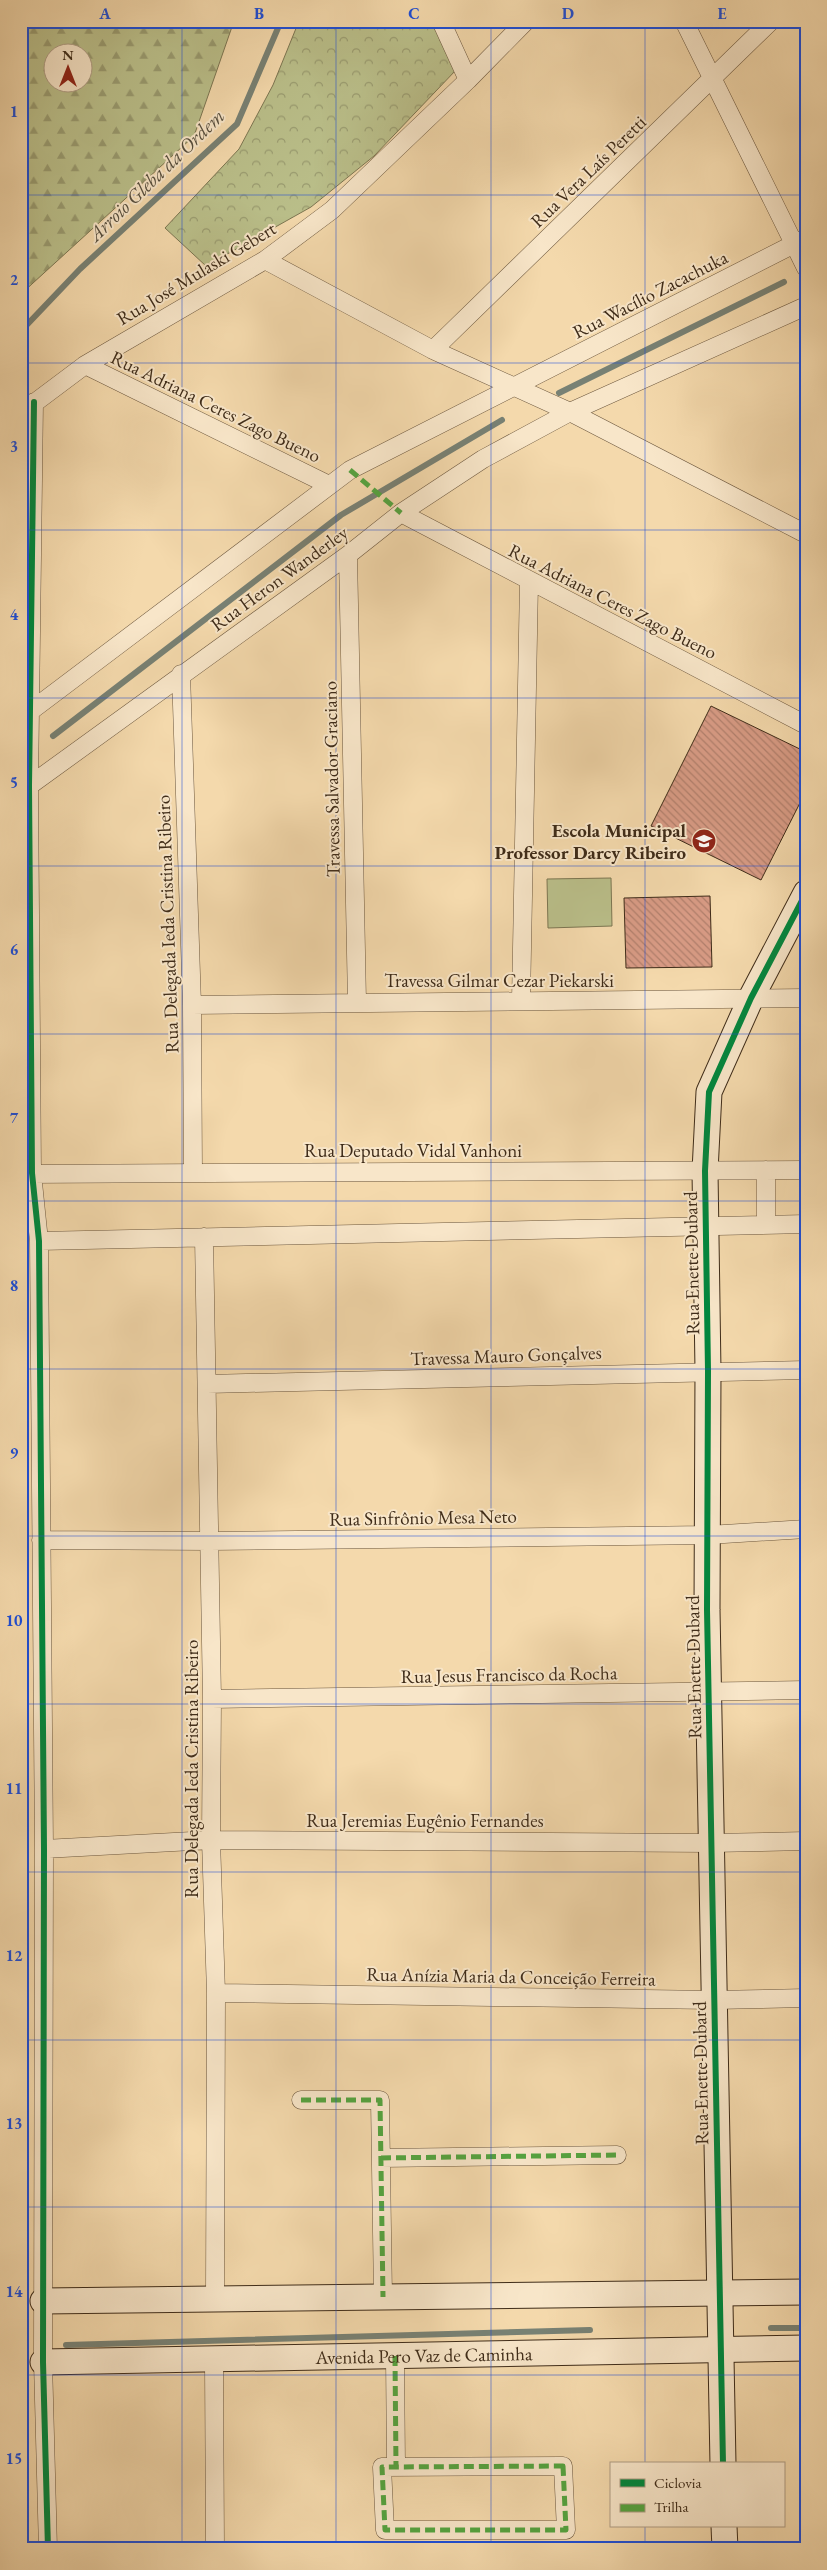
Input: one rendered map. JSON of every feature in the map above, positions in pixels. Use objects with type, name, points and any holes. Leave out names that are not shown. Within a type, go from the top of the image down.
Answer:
[{"type":"street","points":[[441,21],[468,80]]},
{"type":"street","name":"Rua José Mulaski Gebert","points":[[28,407],[85,365],[266,260],[332,210],[468,80],[526,21]]},
{"type":"street","points":[[684,21],[712,81],[802,238],[806,268]]},
{"type":"street","name":"Rua Vera Laís Peretti","points":[[434,350],[712,81],[771,21]]},
{"type":"street","name":"Rua Wacílio Zacachuka","points":[[512,387],[802,238]]},
{"type":"street","points":[[266,260],[434,350],[570,412],[806,534]]},
{"type":"street","points":[[570,412],[806,306]]},
{"type":"street","name":"Rua Adriana Ceres Zago Bueno","points":[[85,365],[329,485]]},
{"type":"street","points":[[26,714],[350,470],[512,387]]},
{"type":"street","points":[[28,407],[25,789],[27,1174],[39,1241],[44,1849],[43,2362],[48,2549]]},
{"type":"street","name":"Rua Heron Wanderley","points":[[25,789],[181,674],[348,555],[401,513],[483,459],[570,412]]},
{"type":"street","name":"Rua Adriana Ceres Zago Bueno","points":[[401,513],[529,582],[806,724]]},
{"type":"street","name":"Travessa Salvador Graciano","points":[[348,555],[357,1002]]},
{"type":"street","points":[[521,1001],[529,582]]},
{"type":"street","name":"Rua Delegada Ieda Cristina Ribeiro","points":[[181,674],[192,1004],[193,1172]]},
{"type":"street","name":"Rua Enette Dubard","points":[[723,2462],[708,1692],[708,1371],[705,1171],[709,1092],[751,998],[806,893]]},
{"type":"street","name":"Travessa Gilmar Cezar Piekarski","points":[[192,1004],[806,998]]},
{"type":"street","points":[[766,1170],[766,1224]]},
{"type":"street","name":"Rua Deputado Vidal Vanhoni","points":[[27,1174],[806,1170]]},
{"type":"street","points":[[39,1241],[806,1224]]},
{"type":"street","name":"Rua Delegada Ieda Cristina Ribeiro","points":[[204,1237],[212,1699],[211,1840],[216,1993],[214,2300]]},
{"type":"street","name":"Travessa Mauro Gonçalves","points":[[207,1384],[806,1370]]},
{"type":"street","name":"Rua Sinfrônio Mesa Neto","points":[[41,1540],[210,1541],[708,1535],[806,1528]]},
{"type":"street","name":"Rua Jesus Francisco da Rocha","points":[[212,1699],[806,1690]]},
{"type":"street","name":"Rua Jeremias Eugênio Fernandes","points":[[44,1849],[211,1840],[711,1843],[806,1841]]},
{"type":"street","name":"Rua Anízia Maria da Conceição Ferreira","points":[[216,1993],[713,2000],[806,1998]]},
{"type":"street","points":[[301,2100],[380,2100],[383,2297]]},
{"type":"street","points":[[381,2158],[617,2155]]},
{"type":"street","points":[[43,2301],[806,2292]]},
{"type":"street","name":"Avenida Pero Vaz de Caminha","points":[[43,2362],[806,2348]]},
{"type":"street","points":[[395,2356],[396,2467]]},
{"type":"street","points":[[214,2360],[215,2549]]},
{"type":"street","points":[[563,2466],[566,2530],[385,2530],[382,2467],[396,2467],[563,2466]]},
{"type":"street","points":[[724,2528],[725,2549]]},
{"type":"green space","points":[[21,21],[234,21],[194,136],[21,294]]},
{"type":"green space","points":[[299,21],[434,21],[456,70],[374,156],[311,207],[206,266],[165,228],[239,149],[273,85]]},
{"type":"green space","points":[[611,878],[612,926],[548,928],[547,879]]},
{"type":"building","points":[[711,706],[806,752],[806,791],[761,880],[651,826]]},
{"type":"building","points":[[710,896],[712,967],[626,968],[624,898]]},
{"type":"waterway","name":"Arroio Gleba da Ordem","points":[[21,331],[80,269],[237,124],[281,21]]},
{"type":"waterway","points":[[559,393],[784,282]]},
{"type":"waterway","points":[[53,736],[341,515],[502,420]]},
{"type":"waterway","points":[[771,2328],[806,2328]]},
{"type":"waterway","points":[[66,2345],[590,2330]]},
{"type":"marked path","points":[[350,470],[401,513]]},
{"type":"marked path","points":[[301,2100],[380,2100],[383,2297]]},
{"type":"marked path","points":[[381,2158],[617,2155]]},
{"type":"marked path","points":[[395,2356],[396,2467]]},
{"type":"marked path","points":[[563,2466],[566,2530],[385,2530],[382,2467],[563,2466]]},
{"type":"cycle path","points":[[34,402],[29,786],[32,1173],[39,1241],[44,1849],[43,2362],[48,2549]]},
{"type":"cycle path","points":[[723,2462],[707,1610],[708,1371],[705,1171],[709,1092],[751,998],[806,893]]},
{"type":"place","name":"Escola Municipal Professor Darcy Ribeiro","points":[[704,841]]}]
